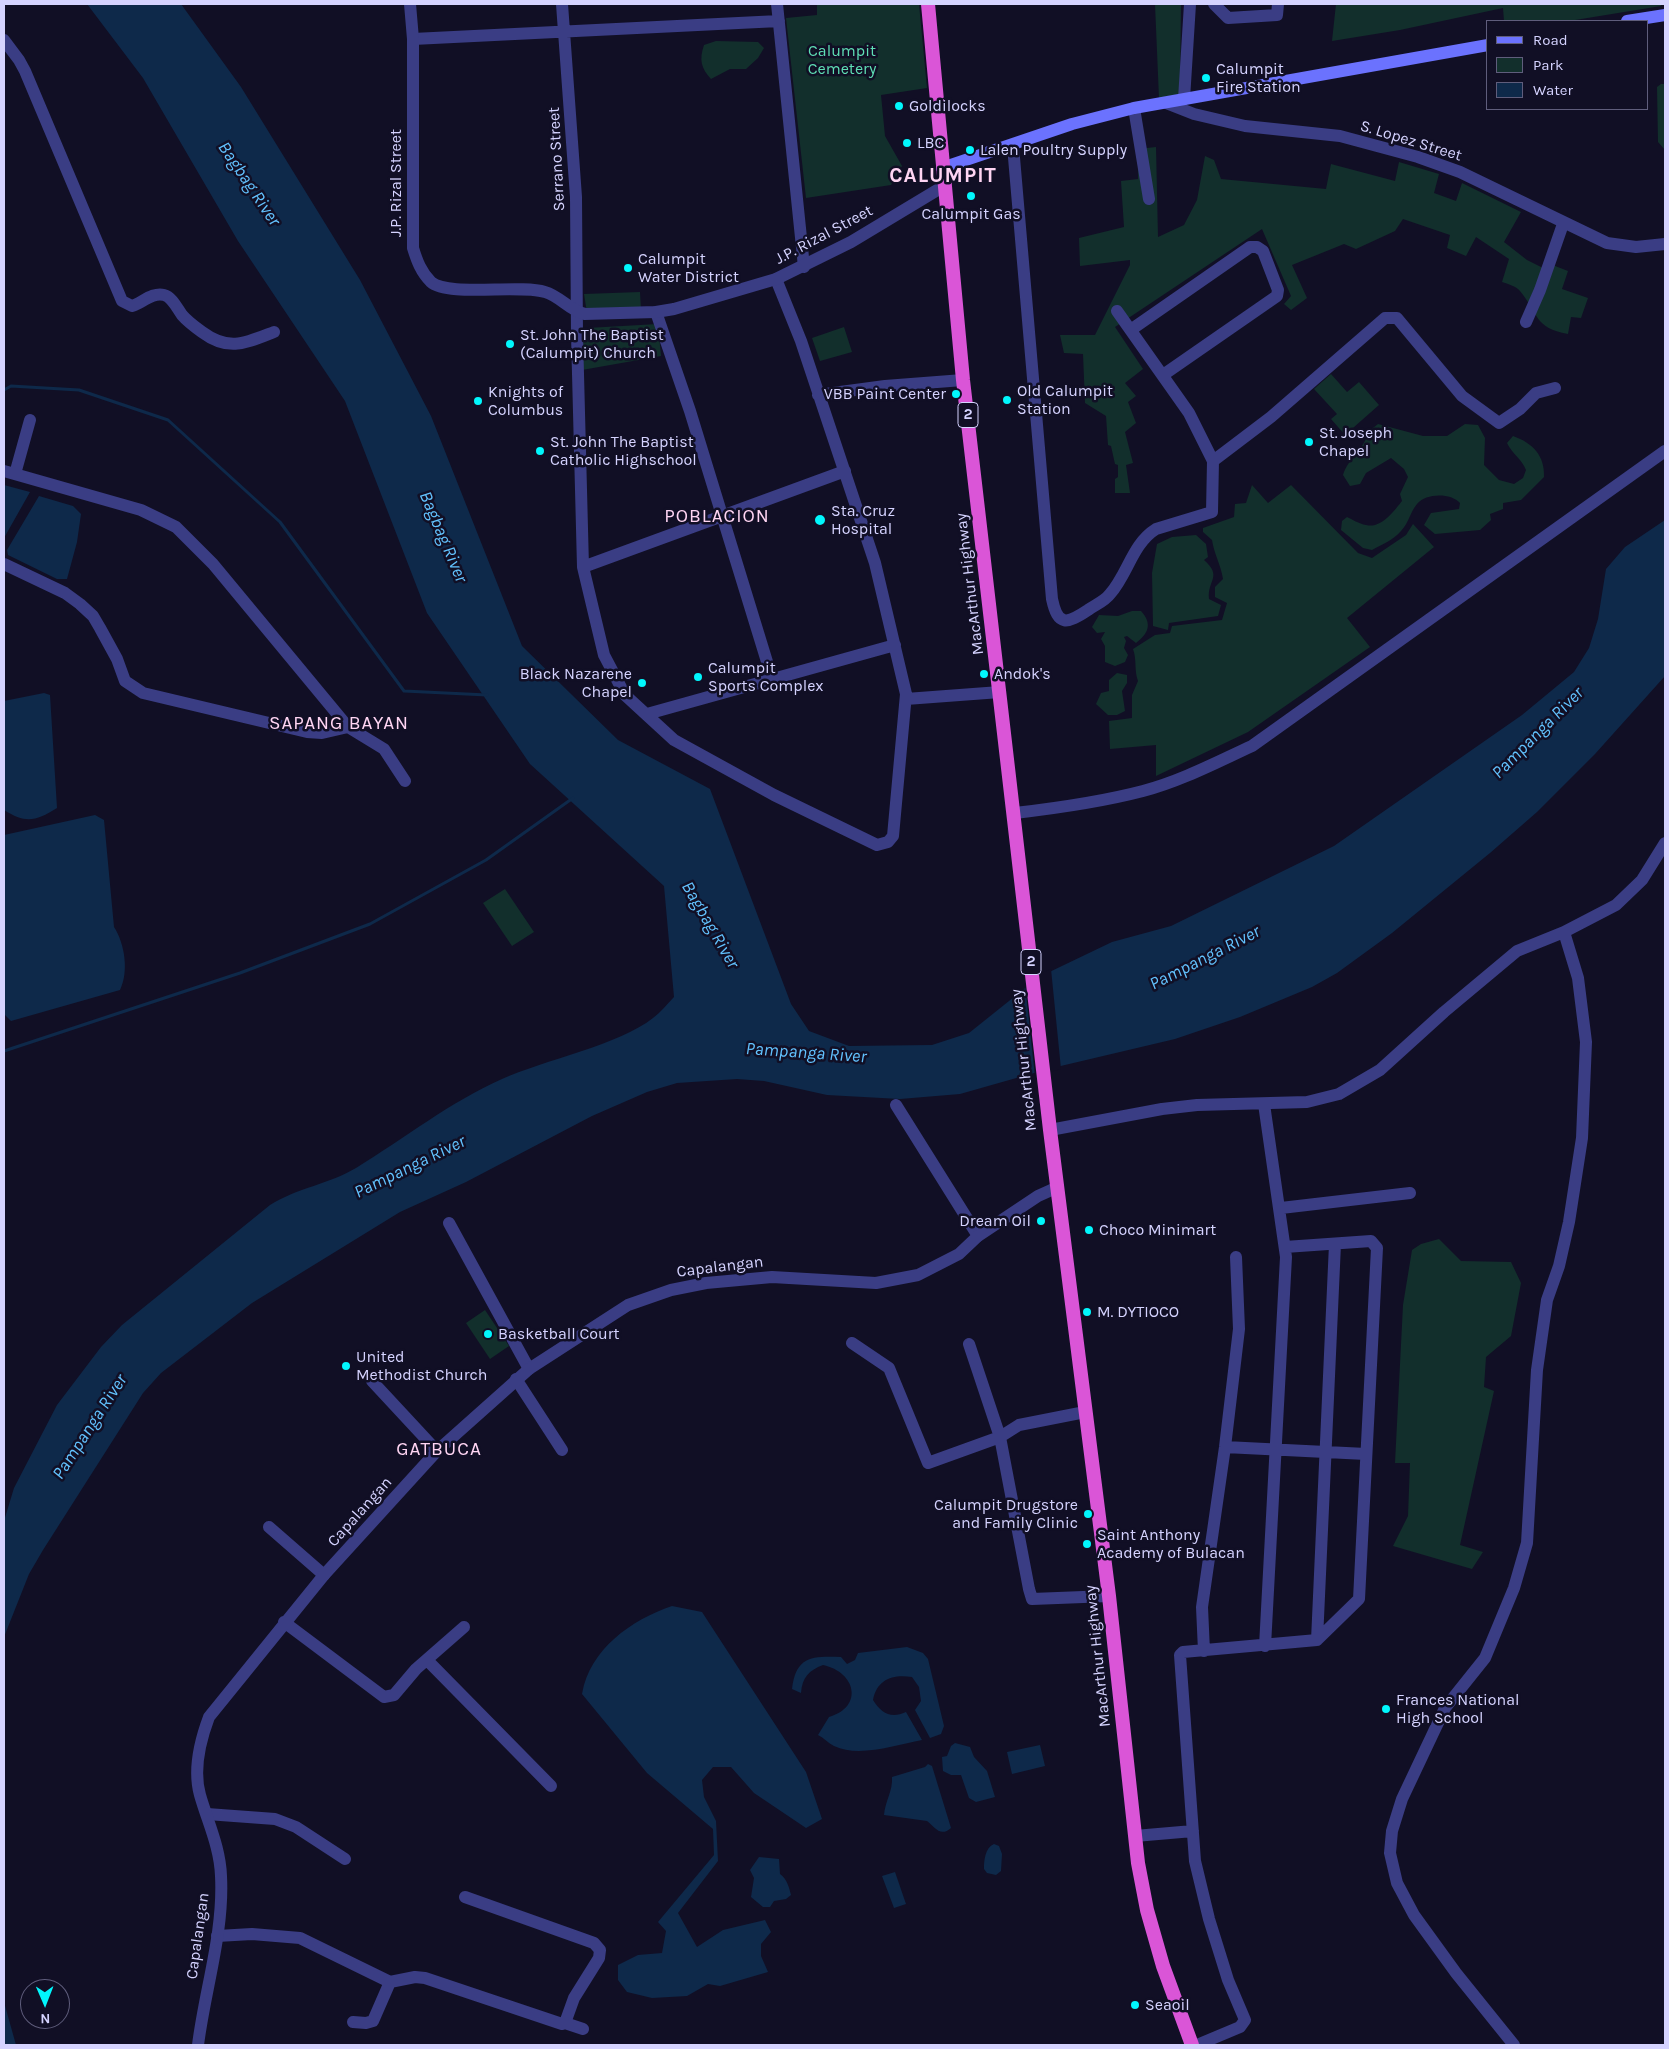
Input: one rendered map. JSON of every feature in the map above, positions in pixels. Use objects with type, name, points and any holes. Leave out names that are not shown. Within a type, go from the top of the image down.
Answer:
[{"type":"highway","name":"MacArthur Highway","points":[[928,4],[963,380],[1046,1098],[1109,1596],[1138,1863],[1162,1966],[1192,2045]]},
{"type":"main road","points":[[1633,20],[1665,15]]},
{"type":"main road","points":[[942,168],[1013,146],[1072,124],[1134,108],[1486,45]]},
{"type":"street","name":"J.P. Rizal Street","points":[[410,4],[413,39],[413,248],[420,269],[433,283],[450,289],[526,288],[547,292],[577,312],[586,314],[656,312],[674,309],[776,279],[804,267],[944,186]]},
{"type":"street","name":"Serrano Street","points":[[562,4],[566,30],[576,197],[583,567],[604,655],[625,695],[647,714],[663,732],[674,740],[774,795],[876,845],[888,842],[893,836],[906,699]]},
{"type":"street","points":[[777,4],[804,267]]},
{"type":"street","points":[[1184,99],[1190,4]]},
{"type":"street","points":[[1214,4],[1228,18],[1277,15],[1278,4]]},
{"type":"street","points":[[413,39],[779,21]]},
{"type":"street","points":[[4,40],[25,71],[122,301],[132,306],[152,296],[164,295],[170,298],[187,321],[214,341],[222,344],[240,344],[274,332]]},
{"type":"street","name":"S. Lopez Street","points":[[1166,103],[1194,114],[1245,126],[1340,136],[1418,156],[1460,172],[1563,224],[1607,243],[1636,247],[1665,244]]},
{"type":"street","points":[[1134,108],[1149,199]]},
{"type":"street","points":[[1013,146],[1051,589],[1054,610],[1060,619],[1066,622],[1074,620],[1108,597],[1141,542],[1149,533],[1156,529],[1212,512],[1213,461],[1189,413],[1132,328],[1117,310]]},
{"type":"street","points":[[1526,322],[1540,290],[1563,224]]},
{"type":"street","points":[[1132,328],[1250,247],[1257,247],[1263,251],[1278,290],[1277,296],[1163,374]]},
{"type":"street","points":[[776,279],[801,341],[875,563],[906,699],[1000,692]]},
{"type":"street","points":[[656,312],[690,411],[772,678]]},
{"type":"street","points":[[1213,461],[1271,417],[1385,318],[1397,318],[1462,396],[1499,422],[1520,409],[1536,393],[1555,388]]},
{"type":"street","points":[[818,395],[868,388],[963,380]]},
{"type":"street","points":[[30,420],[9,472],[142,510],[176,527],[212,564],[348,727],[384,749],[405,781]]},
{"type":"street","points":[[1015,819],[1144,791],[1190,774],[1252,746],[1665,451]]},
{"type":"street","points":[[583,567],[845,472]]},
{"type":"street","points":[[4,564],[65,593],[93,616],[117,659],[125,681],[143,693],[307,732],[322,733],[348,727]]},
{"type":"street","points":[[647,714],[895,645]]},
{"type":"street","points":[[1050,1130],[1171,1108],[1198,1105],[1307,1102],[1339,1094],[1380,1070],[1444,1012],[1517,951],[1564,932],[1616,905],[1642,880],[1665,843]]},
{"type":"street","points":[[1514,2045],[1456,1973],[1414,1915],[1397,1883],[1390,1853],[1392,1831],[1402,1798],[1445,1708],[1485,1658],[1514,1588],[1527,1543],[1537,1370],[1547,1300],[1559,1266],[1569,1222],[1582,1138],[1586,1042],[1578,978],[1564,932]]},
{"type":"street","points":[[1264,1104],[1286,1247],[1265,1646]]},
{"type":"street","points":[[896,1105],[978,1236]]},
{"type":"street","name":"Capalangan","points":[[198,2045],[221,1911],[221,1874],[216,1839],[200,1794],[198,1779],[201,1739],[209,1717],[284,1622],[324,1575],[437,1451],[529,1369],[628,1305],[670,1290],[706,1283],[772,1277],[876,1283],[918,1275],[959,1254],[978,1236],[1038,1196],[1058,1187]]},
{"type":"street","points":[[1280,1208],[1410,1192]]},
{"type":"street","points":[[449,1223],[529,1369]]},
{"type":"street","points":[[1197,2045],[1245,2023],[1228,1980],[1209,1919],[1195,1861],[1180,1655],[1183,1652],[1317,1640],[1359,1599],[1376,1248],[1371,1241],[1286,1247]]},
{"type":"street","points":[[1317,1640],[1335,1244]]},
{"type":"street","points":[[1204,1651],[1202,1607],[1225,1447],[1239,1329],[1236,1257]]},
{"type":"street","points":[[852,1342],[888,1368],[928,1463],[1000,1437],[1019,1425],[1085,1412]]},
{"type":"street","points":[[968,1344],[1000,1437],[1028,1590],[1032,1599],[1109,1596]]},
{"type":"street","points":[[516,1379],[562,1450]]},
{"type":"street","points":[[372,1381],[437,1451]]},
{"type":"street","points":[[1225,1447],[1324,1454],[1366,1454]]},
{"type":"street","points":[[268,1527],[324,1575]]},
{"type":"street","points":[[284,1622],[384,1697],[394,1695],[427,1660],[464,1627]]},
{"type":"street","points":[[427,1660],[551,1786]]},
{"type":"street","points":[[207,1814],[242,1815],[275,1819],[296,1827],[345,1859]]},
{"type":"street","points":[[1135,1836],[1193,1831]]},
{"type":"street","points":[[465,1897],[594,1943],[600,1950],[599,1958],[574,1998],[565,2023]]},
{"type":"street","points":[[217,1936],[271,1934],[300,1938],[390,1982],[415,1977],[425,1978],[562,2024],[565,2023],[583,2029]]},
{"type":"street","points":[[352,2022],[366,2023],[373,2021],[390,1982]]},
{"type":"green space","name":"Calumpit Cemetery","points":[[817,4],[919,4],[927,88],[881,95],[885,136],[902,166],[891,185],[806,198],[786,18],[817,15]]},
{"type":"green space","points":[[1155,4],[1181,4],[1180,94],[1159,98]]},
{"type":"green space","points":[[1336,4],[1661,4],[1661,6],[1575,20],[1504,20],[1503,8],[1400,30],[1332,41]]},
{"type":"green space","points":[[716,41],[758,42],[764,48],[758,58],[746,69],[730,69],[711,79],[703,67],[701,59],[704,45]]},
{"type":"green space","points":[[1665,84],[1665,150],[1658,142],[1657,87]]},
{"type":"green space","points":[[1156,147],[1158,237],[1184,225],[1197,200],[1205,156],[1214,160],[1221,179],[1326,189],[1331,164],[1395,181],[1399,162],[1439,174],[1434,193],[1456,201],[1462,183],[1521,212],[1504,242],[1527,260],[1547,270],[1550,264],[1568,271],[1562,289],[1588,298],[1581,318],[1571,317],[1568,334],[1549,328],[1538,319],[1518,289],[1502,282],[1509,259],[1476,237],[1466,256],[1447,248],[1450,235],[1403,219],[1395,231],[1356,249],[1344,244],[1292,265],[1307,298],[1291,310],[1284,304],[1291,296],[1262,229],[1115,327],[1143,369],[1125,383],[1136,396],[1128,402],[1136,423],[1125,432],[1133,463],[1126,465],[1130,493],[1115,493],[1118,465],[1115,464],[1111,446],[1108,445],[1106,416],[1085,403],[1083,354],[1064,353],[1060,335],[1095,335],[1130,265],[1130,260],[1080,266],[1079,238],[1124,227],[1121,181],[1138,179],[1138,149]]},
{"type":"green space","points":[[640,292],[641,310],[587,313],[584,294]]},
{"type":"green space","points":[[658,324],[661,356],[582,370],[582,333],[587,328]]},
{"type":"green space","points":[[844,327],[852,352],[820,361],[812,338]]},
{"type":"green space","points":[[1331,374],[1347,392],[1359,382],[1379,405],[1345,435],[1331,419],[1337,414],[1314,389]]},
{"type":"green space","points":[[1378,424],[1423,436],[1447,436],[1465,424],[1478,425],[1485,438],[1484,465],[1499,480],[1514,484],[1523,478],[1526,470],[1507,443],[1513,436],[1526,442],[1536,451],[1544,469],[1544,477],[1521,500],[1503,503],[1503,509],[1490,514],[1491,520],[1480,530],[1435,534],[1424,525],[1431,513],[1459,509],[1460,503],[1451,497],[1432,496],[1421,500],[1417,504],[1404,528],[1395,537],[1372,550],[1363,548],[1341,530],[1342,521],[1347,517],[1358,523],[1372,526],[1382,522],[1402,501],[1400,494],[1408,477],[1404,469],[1391,458],[1366,473],[1360,484],[1350,486],[1343,475],[1349,463],[1364,444],[1368,432]]},
{"type":"green space","points":[[1252,485],[1268,503],[1291,485],[1358,553],[1372,558],[1406,535],[1413,524],[1434,547],[1347,618],[1370,647],[1248,732],[1156,776],[1156,745],[1110,749],[1109,721],[1132,718],[1132,695],[1138,681],[1133,649],[1155,635],[1170,633],[1172,626],[1222,620],[1227,603],[1215,597],[1215,587],[1223,579],[1222,574],[1212,540],[1203,532],[1203,528],[1234,517],[1235,504],[1246,503]]},
{"type":"green space","points":[[1196,535],[1206,544],[1208,557],[1204,560],[1213,571],[1209,599],[1221,605],[1218,616],[1169,623],[1168,630],[1153,626],[1152,573],[1157,544],[1172,537]]},
{"type":"green space","points":[[1132,611],[1141,611],[1147,620],[1148,628],[1144,636],[1136,643],[1127,636],[1124,637],[1126,641],[1124,648],[1128,655],[1125,662],[1115,666],[1105,662],[1105,646],[1101,639],[1105,632],[1097,633],[1092,627],[1099,615],[1118,616]]},
{"type":"green space","points":[[1117,673],[1127,675],[1127,683],[1122,691],[1125,711],[1117,715],[1108,715],[1096,704],[1101,693],[1109,691],[1109,680]]},
{"type":"green space","points":[[505,889],[534,932],[512,946],[483,903]]},
{"type":"green space","points":[[1439,1239],[1461,1261],[1511,1262],[1521,1283],[1511,1336],[1486,1357],[1484,1387],[1494,1391],[1460,1545],[1483,1552],[1472,1569],[1393,1546],[1408,1516],[1410,1463],[1395,1463],[1403,1305],[1412,1250],[1421,1244]]},
{"type":"green space","name":"Basketball Court","points":[[485,1310],[509,1346],[490,1359],[466,1323]]},
{"type":"water","points":[[87,4],[181,4],[241,87],[360,280],[431,416],[522,646],[618,740],[710,789],[791,1004],[809,1031],[849,1046],[932,1045],[969,1033],[1039,977],[1112,942],[1171,926],[1334,846],[1522,715],[1574,672],[1589,648],[1598,619],[1606,569],[1625,547],[1665,520],[1665,676],[1595,754],[1537,812],[1392,933],[1337,973],[1312,987],[1240,1017],[1175,1039],[1048,1069],[960,1094],[900,1099],[827,1095],[764,1081],[737,1079],[677,1083],[647,1092],[592,1116],[466,1182],[400,1212],[252,1303],[161,1373],[143,1393],[43,1550],[29,1574],[4,1637],[4,1521],[14,1488],[57,1405],[101,1347],[122,1325],[270,1205],[280,1199],[356,1168],[446,1109],[483,1088],[519,1072],[601,1044],[638,1028],[656,1016],[674,997],[664,886],[530,764],[427,613],[345,401],[238,241],[143,78]]},
{"type":"water","points":[[4,485],[30,492],[4,538]]},
{"type":"water","points":[[39,496],[73,506],[81,514],[77,542],[67,579],[57,579],[8,555],[7,550]]},
{"type":"water","points":[[44,693],[50,695],[57,808],[43,816],[25,819],[4,810],[4,701]]},
{"type":"water","points":[[95,815],[104,820],[114,927],[121,941],[124,958],[123,983],[120,990],[11,1021],[4,1014],[4,835]]},
{"type":"water","points":[[672,1606],[702,1612],[806,1772],[822,1819],[806,1828],[754,1793],[731,1767],[713,1767],[702,1780],[704,1797],[716,1821],[718,1861],[678,1913],[697,1947],[723,1930],[765,1920],[771,1932],[761,1944],[761,1956],[768,1972],[720,1986],[708,1984],[687,1996],[652,1998],[627,1992],[618,1980],[618,1965],[638,1955],[662,1953],[666,1931],[658,1922],[714,1855],[713,1829],[647,1773],[582,1694],[586,1678],[594,1663],[615,1638],[642,1619]]},
{"type":"water","points":[[907,1647],[923,1653],[928,1659],[944,1726],[941,1734],[930,1738],[915,1710],[921,1701],[919,1687],[912,1677],[898,1676],[882,1683],[878,1687],[873,1700],[887,1714],[896,1715],[906,1712],[922,1740],[866,1751],[854,1751],[834,1746],[818,1735],[829,1717],[847,1706],[851,1698],[851,1690],[849,1682],[843,1675],[823,1665],[807,1675],[801,1693],[792,1689],[797,1670],[802,1664],[814,1658],[841,1657],[847,1664],[855,1660],[858,1653]]},
{"type":"water","points":[[955,1743],[970,1747],[974,1757],[987,1771],[995,1797],[976,1802],[969,1798],[961,1775],[951,1775],[943,1771],[942,1757],[947,1756],[951,1746]]},
{"type":"water","points":[[1040,1745],[1045,1766],[1012,1774],[1007,1752]]},
{"type":"water","points":[[928,1764],[932,1766],[951,1828],[944,1832],[938,1830],[927,1821],[884,1815],[892,1777],[925,1767]]},
{"type":"water","points":[[994,1844],[999,1846],[1002,1854],[1001,1871],[996,1875],[987,1873],[984,1869],[987,1851]]},
{"type":"water","points":[[759,1857],[779,1859],[780,1874],[786,1881],[791,1895],[786,1899],[774,1901],[770,1907],[763,1907],[751,1897],[754,1878],[750,1870]]},
{"type":"water","points":[[895,1872],[906,1904],[894,1908],[882,1876]]},
{"type":"water","points":[[4,2002],[16,2045],[4,2045]]},
{"type":"pier","points":[[1051,969],[1061,1069],[1035,1076],[1025,985],[1037,975]]},
{"type":"waterway","points":[[4,390],[11,386],[79,390],[168,420],[280,522],[404,691],[487,695]]},
{"type":"waterway","points":[[4,1051],[240,973],[370,924],[486,860],[573,798]]},
{"type":"place","name":"Calumpit Fire Station","points":[[1206,78]]},
{"type":"place","name":"Goldilocks","points":[[899,106]]},
{"type":"place","name":"LBC","points":[[907,143]]},
{"type":"place","name":"Lalen Poultry Supply","points":[[970,150]]},
{"type":"place","name":"Calumpit Gas","points":[[971,196]]},
{"type":"place","name":"Calumpit Water District","points":[[628,268]]},
{"type":"place","name":"St. John The Baptist (Calumpit) Church","points":[[510,344]]},
{"type":"place","name":"VBB Paint Center","points":[[956,394]]},
{"type":"place","name":"Old Calumpit Station","points":[[1007,400]]},
{"type":"place","name":"Knights of Columbus","points":[[478,401]]},
{"type":"place","name":"St. Joseph Chapel","points":[[1309,442]]},
{"type":"place","name":"St. John The Baptist Catholic Highschool","points":[[540,451]]},
{"type":"place","name":"Sta. Cruz Hospital","points":[[820,520]]},
{"type":"place","name":"Andok's","points":[[984,674]]},
{"type":"place","name":"Calumpit Sports Complex","points":[[698,677]]},
{"type":"place","name":"Black Nazarene Chapel","points":[[642,683]]},
{"type":"place","name":"Dream Oil","points":[[1041,1221]]},
{"type":"place","name":"Choco Minimart","points":[[1089,1230]]},
{"type":"place","name":"M. DYTIOCO","points":[[1087,1312]]},
{"type":"place","name":"Basketball Court","points":[[488,1334]]},
{"type":"place","name":"United Methodist Church","points":[[346,1366]]},
{"type":"place","name":"Calumpit Drugstore and Family Clinic","points":[[1088,1514]]},
{"type":"place","name":"Saint Anthony Academy of Bulacan","points":[[1087,1544]]},
{"type":"place","name":"Frances National High School","points":[[1386,1709]]},
{"type":"place","name":"Seaoil","points":[[1135,2005]]},
{"type":"district","name":"CALUMPIT","points":[[943,176]]},
{"type":"district","name":"POBLACION","points":[[717,517]]},
{"type":"district","name":"SAPANG BAYAN","points":[[339,724]]},
{"type":"district","name":"GATBUCA","points":[[439,1450]]},
{"type":"water label","name":"Bagbag River","points":[[249,184]]},
{"type":"water label","name":"Bagbag River","points":[[443,537]]},
{"type":"water label","name":"Pampanga River","points":[[1538,733]]},
{"type":"water label","name":"Bagbag River","points":[[710,925]]},
{"type":"water label","name":"Pampanga River","points":[[1205,958]]},
{"type":"water label","name":"Pampanga River","points":[[806,1053]]},
{"type":"water label","name":"Pampanga River","points":[[410,1167]]},
{"type":"water label","name":"Pampanga River","points":[[90,1427]]}]
